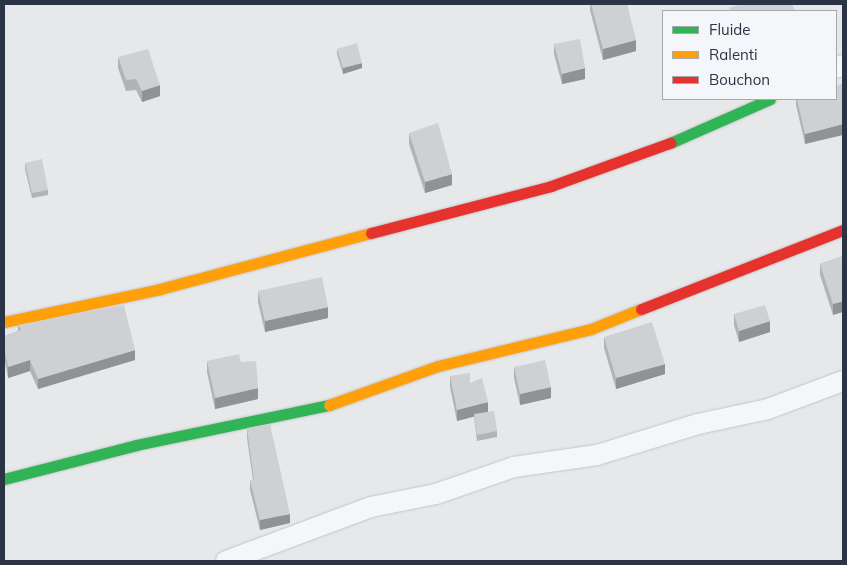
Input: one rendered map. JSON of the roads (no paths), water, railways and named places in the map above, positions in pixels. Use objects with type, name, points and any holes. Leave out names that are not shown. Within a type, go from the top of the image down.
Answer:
[{"type":"street","points":[[4,322],[160,289],[551,186],[694,134],[768,100]]},
{"type":"street","points":[[4,479],[136,445],[330,405],[438,366],[591,329],[843,230]]},
{"type":"street","points":[[226,561],[371,507],[436,494],[514,467],[597,455],[698,424],[768,409],[843,381]]}]
